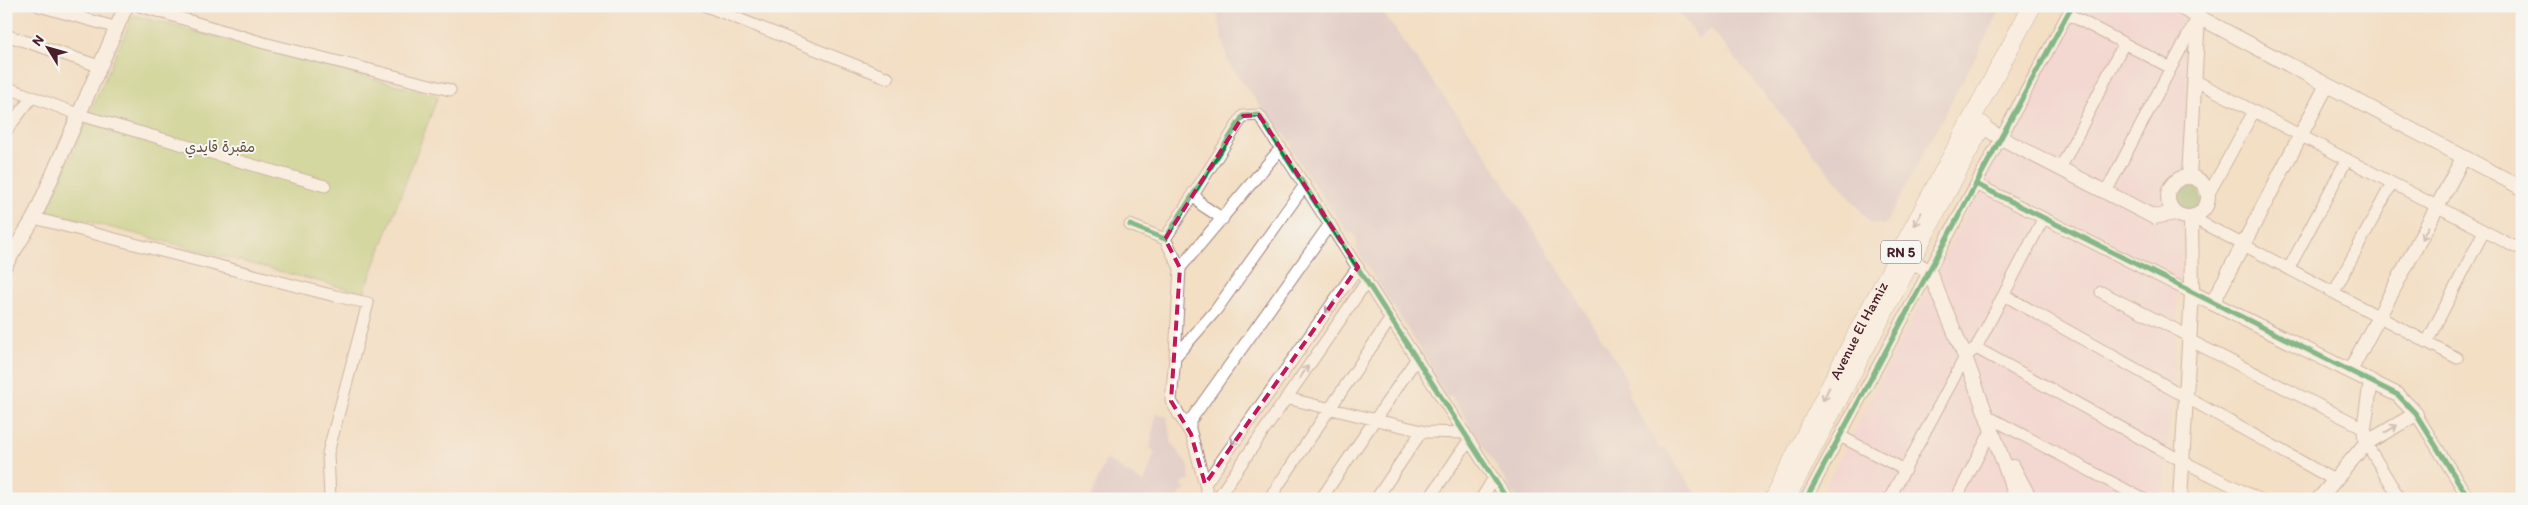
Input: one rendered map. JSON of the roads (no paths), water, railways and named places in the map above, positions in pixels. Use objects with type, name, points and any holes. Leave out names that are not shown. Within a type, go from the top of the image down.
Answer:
[{"type":"highway","name":"Avenue El Hamiz","points":[[1772,499],[1862,323],[2032,6]]},
{"type":"highway","name":"RN 5","points":[[1793,497],[1910,260],[2045,6]]},
{"type":"street","points":[[39,6],[118,28]]},
{"type":"street","points":[[6,264],[34,218],[126,6]]},
{"type":"street","points":[[140,6],[264,43],[450,90]]},
{"type":"street","points":[[706,6],[888,78]]},
{"type":"street","points":[[2178,6],[2522,188]]},
{"type":"street","points":[[1806,499],[2070,10],[2124,43],[2172,68]]},
{"type":"street","points":[[2106,192],[2198,17]]},
{"type":"street","points":[[2190,177],[2198,17]]},
{"type":"street","points":[[6,35],[99,66]]},
{"type":"street","points":[[2060,169],[2124,43]]},
{"type":"street","points":[[2194,80],[2515,248]]},
{"type":"street","points":[[2212,302],[2327,85]]},
{"type":"street","points":[[6,87],[80,115],[325,186]]},
{"type":"street","points":[[6,131],[32,97]]},
{"type":"street","points":[[2191,217],[2204,210],[2208,195],[2254,111]]},
{"type":"street","points":[[1165,239],[1243,116],[1259,115],[1507,499]]},
{"type":"street","points":[[1982,126],[2001,138],[2154,217],[2175,213],[2191,217],[2244,243],[2457,358]]},
{"type":"street","points":[[1180,268],[1281,148]]},
{"type":"street","points":[[2350,371],[2463,158]]},
{"type":"street","points":[[2289,268],[2347,160]]},
{"type":"street","points":[[2175,213],[2168,200],[2171,186],[2182,178],[2190,177],[2204,185],[2208,195]]},
{"type":"street","points":[[2334,292],[2392,183]]},
{"type":"street","points":[[1976,184],[2398,396],[2416,414],[2468,499]]},
{"type":"street","points":[[1175,358],[1216,310],[1305,185]]},
{"type":"street","points":[[1193,193],[1202,205],[1223,219]]},
{"type":"street","points":[[2180,499],[2192,293],[2191,217]]},
{"type":"street","points":[[34,218],[325,294],[368,303],[328,453],[330,499]]},
{"type":"street","points":[[1889,499],[2004,296],[2043,219]]},
{"type":"street","points":[[1209,499],[1191,434],[1190,421],[1330,224]]},
{"type":"street","points":[[1130,225],[1165,239],[1180,268],[1171,401],[1191,434]]},
{"type":"street","points":[[2427,342],[2484,231]]},
{"type":"street","points":[[1910,260],[1929,271],[1970,353],[1989,422],[2017,499]]},
{"type":"street","points":[[1205,484],[1358,267]]},
{"type":"street","points":[[1218,499],[1367,281]]},
{"type":"street","points":[[2101,292],[2364,428]]},
{"type":"street","points":[[2004,296],[2334,480]]},
{"type":"street","points":[[1269,499],[1391,318]]},
{"type":"street","points":[[1970,353],[2259,499]]},
{"type":"street","points":[[1322,499],[1417,358]]},
{"type":"street","points":[[2371,382],[2364,428],[2366,444],[2400,499]]},
{"type":"street","points":[[1286,398],[1422,431],[1467,436]]},
{"type":"street","points":[[2322,497],[2334,480],[2366,444],[2416,414]]},
{"type":"street","points":[[1956,499],[1989,422]]},
{"type":"street","points":[[1989,422],[2030,499]]},
{"type":"street","points":[[1989,422],[2143,499]]},
{"type":"street","points":[[1376,499],[1422,431]]},
{"type":"street","points":[[1429,499],[1467,436]]},
{"type":"street","points":[[1840,436],[1905,470]]},
{"type":"street","points":[[1480,499],[1494,478]]},
{"type":"park label","name":"مقبرة قايدي","points":[[220,147]]}]
